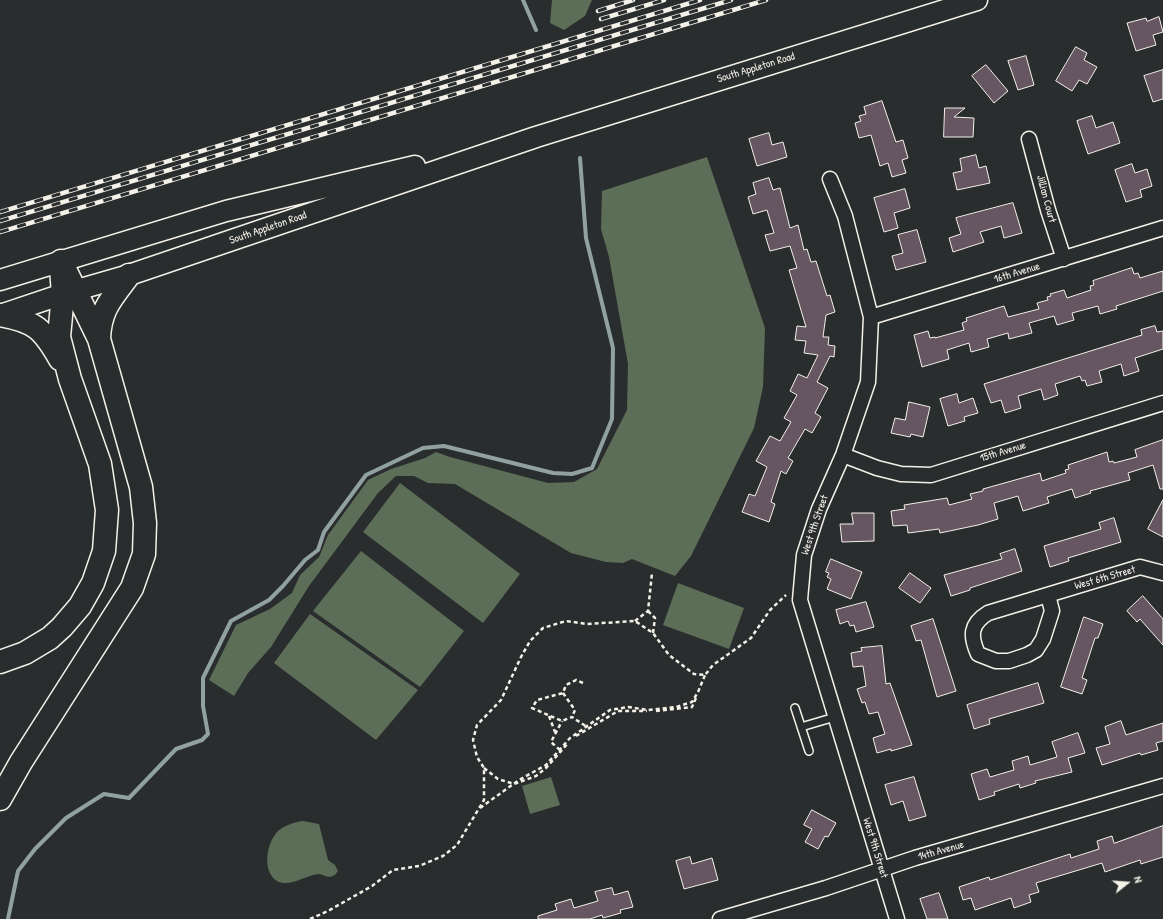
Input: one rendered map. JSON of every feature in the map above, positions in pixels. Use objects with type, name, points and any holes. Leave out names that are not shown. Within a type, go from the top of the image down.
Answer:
[{"type":"main road","name":"South Appleton Road","points":[[0,315],[69,292],[129,275],[536,137],[977,0]]},
{"type":"main road","name":"South Appleton Road","points":[[0,280],[226,211],[536,137]]},
{"type":"main road","points":[[61,261],[69,292],[99,339]]},
{"type":"main road","points":[[0,799],[21,762],[132,588],[144,554],[145,523],[141,487],[99,339],[99,323],[103,313],[129,275]]},
{"type":"main road","points":[[0,662],[25,653],[50,638],[62,627],[80,606],[93,583],[104,552],[108,510],[100,464],[70,379],[59,337],[69,292]]},
{"type":"main road","points":[[0,315],[18,318],[34,324],[46,336],[70,379]]},
{"type":"street","name":"Jillian Court","points":[[1030,139],[1048,210],[1064,259]]},
{"type":"street","name":"West 9th Street","points":[[830,179],[845,216],[871,317],[868,382],[842,455],[816,515],[804,555],[800,600],[897,919]]},
{"type":"street","name":"16th Avenue","points":[[871,317],[1163,228]]},
{"type":"street","name":"15th Avenue","points":[[842,455],[877,468],[901,474],[931,475],[1163,403]]},
{"type":"street","name":"West 6th Street","points":[[1048,595],[1052,611],[1043,639],[1036,650],[1027,656],[1009,661],[996,661],[978,654],[973,642],[972,632],[981,617],[988,613],[1140,567],[1163,574]]},
{"type":"street","name":"14th Avenue","points":[[720,919],[826,888],[881,869],[1163,786]]},
{"type":"lane","points":[[795,708],[809,751]]},
{"type":"lane","points":[[801,727],[835,717]]},
{"type":"path","points":[[652,573],[648,610],[654,618],[653,634]]},
{"type":"path","points":[[648,610],[635,621],[587,624],[566,621],[543,628],[530,641],[501,700],[477,725],[473,740],[477,757],[484,768],[498,779],[514,784],[536,776],[546,768],[570,739],[618,711],[668,710],[692,707],[705,675],[713,665],[751,638],[770,610],[801,582]]},
{"type":"path","points":[[635,621],[653,634],[669,655],[694,674],[705,675]]},
{"type":"path","points":[[562,722],[532,708],[537,700],[562,693],[566,685],[576,680],[583,683]]},
{"type":"path","points":[[478,810],[514,784],[546,765],[570,738],[610,710],[628,707],[648,710],[676,707],[692,702],[698,692]]},
{"type":"path","points":[[560,750],[551,742],[562,722],[572,717],[575,710],[562,693]]},
{"type":"path","points":[[548,716],[556,732]]},
{"type":"path","points":[[572,717],[587,727]]},
{"type":"path","points":[[310,919],[328,911],[372,886],[393,870],[418,866],[443,856],[457,845],[484,800],[484,768]]},
{"type":"green space","points":[[552,0],[592,0],[585,16],[564,30],[550,23]]},
{"type":"green space","points":[[707,157],[765,328],[763,387],[754,428],[691,556],[675,576],[632,559],[623,563],[606,562],[571,553],[455,484],[428,483],[414,476],[396,476],[378,493],[309,586],[271,647],[248,673],[234,696],[209,680],[236,625],[270,609],[292,593],[300,575],[319,557],[328,535],[368,480],[391,469],[425,458],[436,452],[548,483],[574,482],[597,469],[627,410],[628,364],[609,257],[601,229],[602,191]]},
{"type":"green space","points":[[400,483],[520,574],[483,623],[363,532]]},
{"type":"green space","points":[[361,551],[464,631],[420,687],[313,611]]},
{"type":"green space","points":[[678,583],[744,608],[729,649],[663,625]]},
{"type":"green space","points":[[310,614],[418,690],[376,740],[274,663]]},
{"type":"green space","points":[[551,777],[560,805],[530,814],[522,786]]},
{"type":"green space","points":[[303,821],[319,824],[328,860],[335,865],[338,871],[335,875],[330,877],[319,874],[292,882],[282,883],[277,881],[272,876],[267,864],[267,856],[271,842],[274,836],[281,829],[290,824]]},
{"type":"building","points":[[1159,17],[1163,32],[1153,35],[1156,45],[1136,51],[1127,23],[1146,18],[1147,21]]},
{"type":"building","points":[[1076,47],[1087,53],[1084,60],[1097,67],[1087,84],[1079,80],[1072,91],[1056,81]]},
{"type":"building","points":[[1026,56],[1034,85],[1018,90],[1008,61]]},
{"type":"building","points":[[986,65],[1008,91],[994,103],[972,76]]},
{"type":"building","points":[[1163,70],[1163,99],[1153,102],[1144,76]]},
{"type":"building","points":[[882,101],[896,142],[903,140],[908,158],[902,160],[906,173],[892,177],[888,163],[880,166],[871,135],[859,138],[855,123],[861,121],[859,116],[866,114],[864,107]]},
{"type":"building","points":[[945,108],[965,108],[954,117],[974,118],[973,137],[944,137]]},
{"type":"building","points":[[1092,116],[1096,128],[1113,122],[1120,143],[1088,154],[1077,121]]},
{"type":"building","points":[[769,133],[772,145],[783,142],[787,157],[757,166],[749,139]]},
{"type":"building","points":[[976,155],[979,168],[986,166],[990,183],[957,190],[953,173],[962,171],[960,159]]},
{"type":"building","points":[[1132,164],[1135,173],[1147,169],[1152,186],[1140,190],[1142,197],[1126,202],[1115,170]]},
{"type":"building","points":[[769,178],[773,190],[780,188],[790,228],[798,225],[804,250],[807,249],[811,262],[816,261],[827,296],[830,295],[835,312],[826,315],[823,337],[829,337],[828,345],[835,346],[834,357],[830,356],[817,382],[828,388],[815,413],[821,417],[812,433],[805,429],[788,458],[793,461],[786,474],[781,471],[771,502],[775,504],[769,522],[742,512],[749,494],[755,496],[767,467],[756,461],[770,436],[780,441],[791,422],[784,418],[797,395],[790,391],[798,374],[807,378],[818,355],[804,353],[806,341],[795,340],[797,326],[806,327],[789,270],[797,268],[790,246],[770,251],[765,235],[774,233],[767,210],[753,214],[748,197],[756,194],[753,183]]},
{"type":"building","points":[[905,189],[910,208],[894,213],[898,228],[884,232],[874,198]]},
{"type":"building","points":[[1013,203],[1022,233],[1004,238],[1001,226],[980,232],[984,242],[953,252],[949,238],[961,234],[956,218]]},
{"type":"building","points":[[917,230],[926,262],[896,270],[892,256],[903,253],[898,235]]},
{"type":"building","points":[[1132,268],[1134,274],[1138,273],[1140,278],[1163,271],[1163,291],[1116,306],[1117,309],[1100,314],[1098,306],[1072,313],[1074,320],[1057,325],[1054,316],[1029,323],[1032,333],[1009,339],[1008,333],[987,339],[989,347],[971,352],[969,343],[947,350],[949,359],[922,367],[914,335],[928,331],[930,338],[935,338],[964,330],[962,323],[967,321],[966,318],[1004,306],[1008,317],[1039,309],[1037,303],[1048,300],[1047,297],[1051,296],[1050,294],[1064,290],[1067,298],[1091,290],[1090,286],[1094,285],[1093,281]]},
{"type":"building","points":[[1155,326],[1157,332],[1163,331],[1163,349],[1135,358],[1139,371],[1124,376],[1121,364],[1099,371],[1102,382],[1087,386],[1085,380],[1082,381],[1080,376],[1055,384],[1058,395],[1044,400],[1041,389],[1018,396],[1021,408],[1005,413],[1001,400],[991,403],[984,384],[1142,335],[1141,330]]},
{"type":"building","points":[[957,394],[959,403],[973,398],[978,413],[964,417],[965,421],[948,426],[940,399]]},
{"type":"building","points":[[909,402],[930,407],[923,437],[911,434],[910,437],[891,433],[895,418],[905,420]]},
{"type":"building","points":[[1163,440],[1163,489],[1160,489],[1153,465],[1128,473],[1130,480],[1090,491],[1091,493],[1075,498],[1072,489],[1047,497],[1049,503],[1023,511],[1018,496],[994,503],[998,519],[978,525],[940,533],[939,529],[908,533],[907,525],[893,526],[891,511],[905,509],[904,505],[947,498],[949,505],[972,499],[970,494],[983,491],[983,489],[1040,473],[1042,481],[1066,473],[1065,470],[1069,469],[1068,465],[1107,452],[1109,462],[1113,461],[1114,463],[1137,457],[1135,450]]},
{"type":"building","points":[[1163,500],[1163,537],[1148,529]]},
{"type":"building","points":[[852,513],[874,513],[874,541],[842,542],[840,524],[853,524]]},
{"type":"building","points":[[1114,518],[1121,542],[1068,558],[1069,561],[1050,567],[1044,546],[1101,529],[1099,523]]},
{"type":"building","points":[[1015,549],[1022,571],[970,588],[970,590],[951,596],[944,575],[1002,559],[1000,554]]},
{"type":"building","points":[[831,559],[862,572],[851,599],[827,589],[831,579],[827,577],[829,573],[826,572]]},
{"type":"building","points":[[910,573],[931,588],[920,603],[899,588]]},
{"type":"building","points":[[1143,596],[1163,619],[1163,645],[1140,619],[1137,622],[1127,611]]},
{"type":"building","points":[[866,602],[874,627],[856,632],[854,625],[850,626],[848,621],[840,624],[836,610]]},
{"type":"building","points":[[1084,617],[1103,624],[1098,638],[1095,638],[1082,678],[1087,680],[1082,694],[1061,687]]},
{"type":"building","points":[[933,619],[956,691],[937,697],[921,640],[916,641],[911,626]]},
{"type":"building","points":[[882,646],[886,684],[890,683],[912,745],[877,753],[873,738],[885,734],[878,712],[869,714],[865,702],[862,703],[857,689],[866,686],[863,666],[853,667],[851,653],[862,651],[861,648]]},
{"type":"building","points":[[1038,683],[1044,703],[989,719],[990,724],[974,729],[967,705]]},
{"type":"building","points":[[1121,721],[1126,735],[1163,723],[1163,741],[1156,743],[1158,750],[1141,755],[1140,753],[1102,765],[1096,748],[1110,744],[1105,727]]},
{"type":"building","points":[[1078,733],[1085,753],[1068,758],[1072,772],[1035,781],[1036,783],[1020,788],[1019,784],[994,792],[995,795],[979,800],[971,774],[987,769],[990,777],[1014,770],[1012,761],[1028,756],[1030,765],[1057,757],[1052,742]]},
{"type":"building","points":[[914,777],[926,816],[909,821],[903,801],[891,805],[885,785]]},
{"type":"building","points":[[812,810],[836,823],[828,837],[825,836],[818,849],[805,842],[812,829],[804,825]]},
{"type":"building","points":[[1163,826],[1163,857],[1141,864],[1140,860],[1105,872],[1102,863],[1036,883],[1039,892],[1029,895],[1031,902],[1014,908],[1011,898],[975,910],[971,898],[963,900],[959,887],[989,877],[990,880],[1070,854],[1071,858],[1099,849],[1097,841],[1112,836],[1114,843]]},
{"type":"building","points":[[690,857],[692,864],[712,858],[718,880],[684,889],[676,861]]},
{"type":"building","points":[[612,888],[614,895],[628,891],[633,907],[620,910],[621,913],[603,918],[602,915],[590,919],[538,919],[538,916],[557,910],[555,904],[571,899],[574,908],[598,901],[595,892]]},
{"type":"building","points":[[939,893],[948,919],[927,919],[920,899]]},
{"type":"waterway","points":[[523,0],[536,30]]},
{"type":"waterway","points":[[8,919],[18,871],[35,849],[66,818],[104,794],[129,798],[176,749],[202,740],[208,734],[203,706],[203,678],[231,621],[269,600],[305,560],[318,550],[324,532],[366,475],[423,448],[444,446],[553,473],[572,474],[592,468],[612,419],[613,348],[586,238],[580,158]]},
{"type":"railway","points":[[598,11],[633,0]]},
{"type":"railway","points":[[601,19],[664,0]]},
{"type":"railway","points":[[0,212],[700,0]]},
{"type":"railway","points":[[0,221],[731,0]]},
{"type":"railway","points":[[0,232],[766,0]]}]
